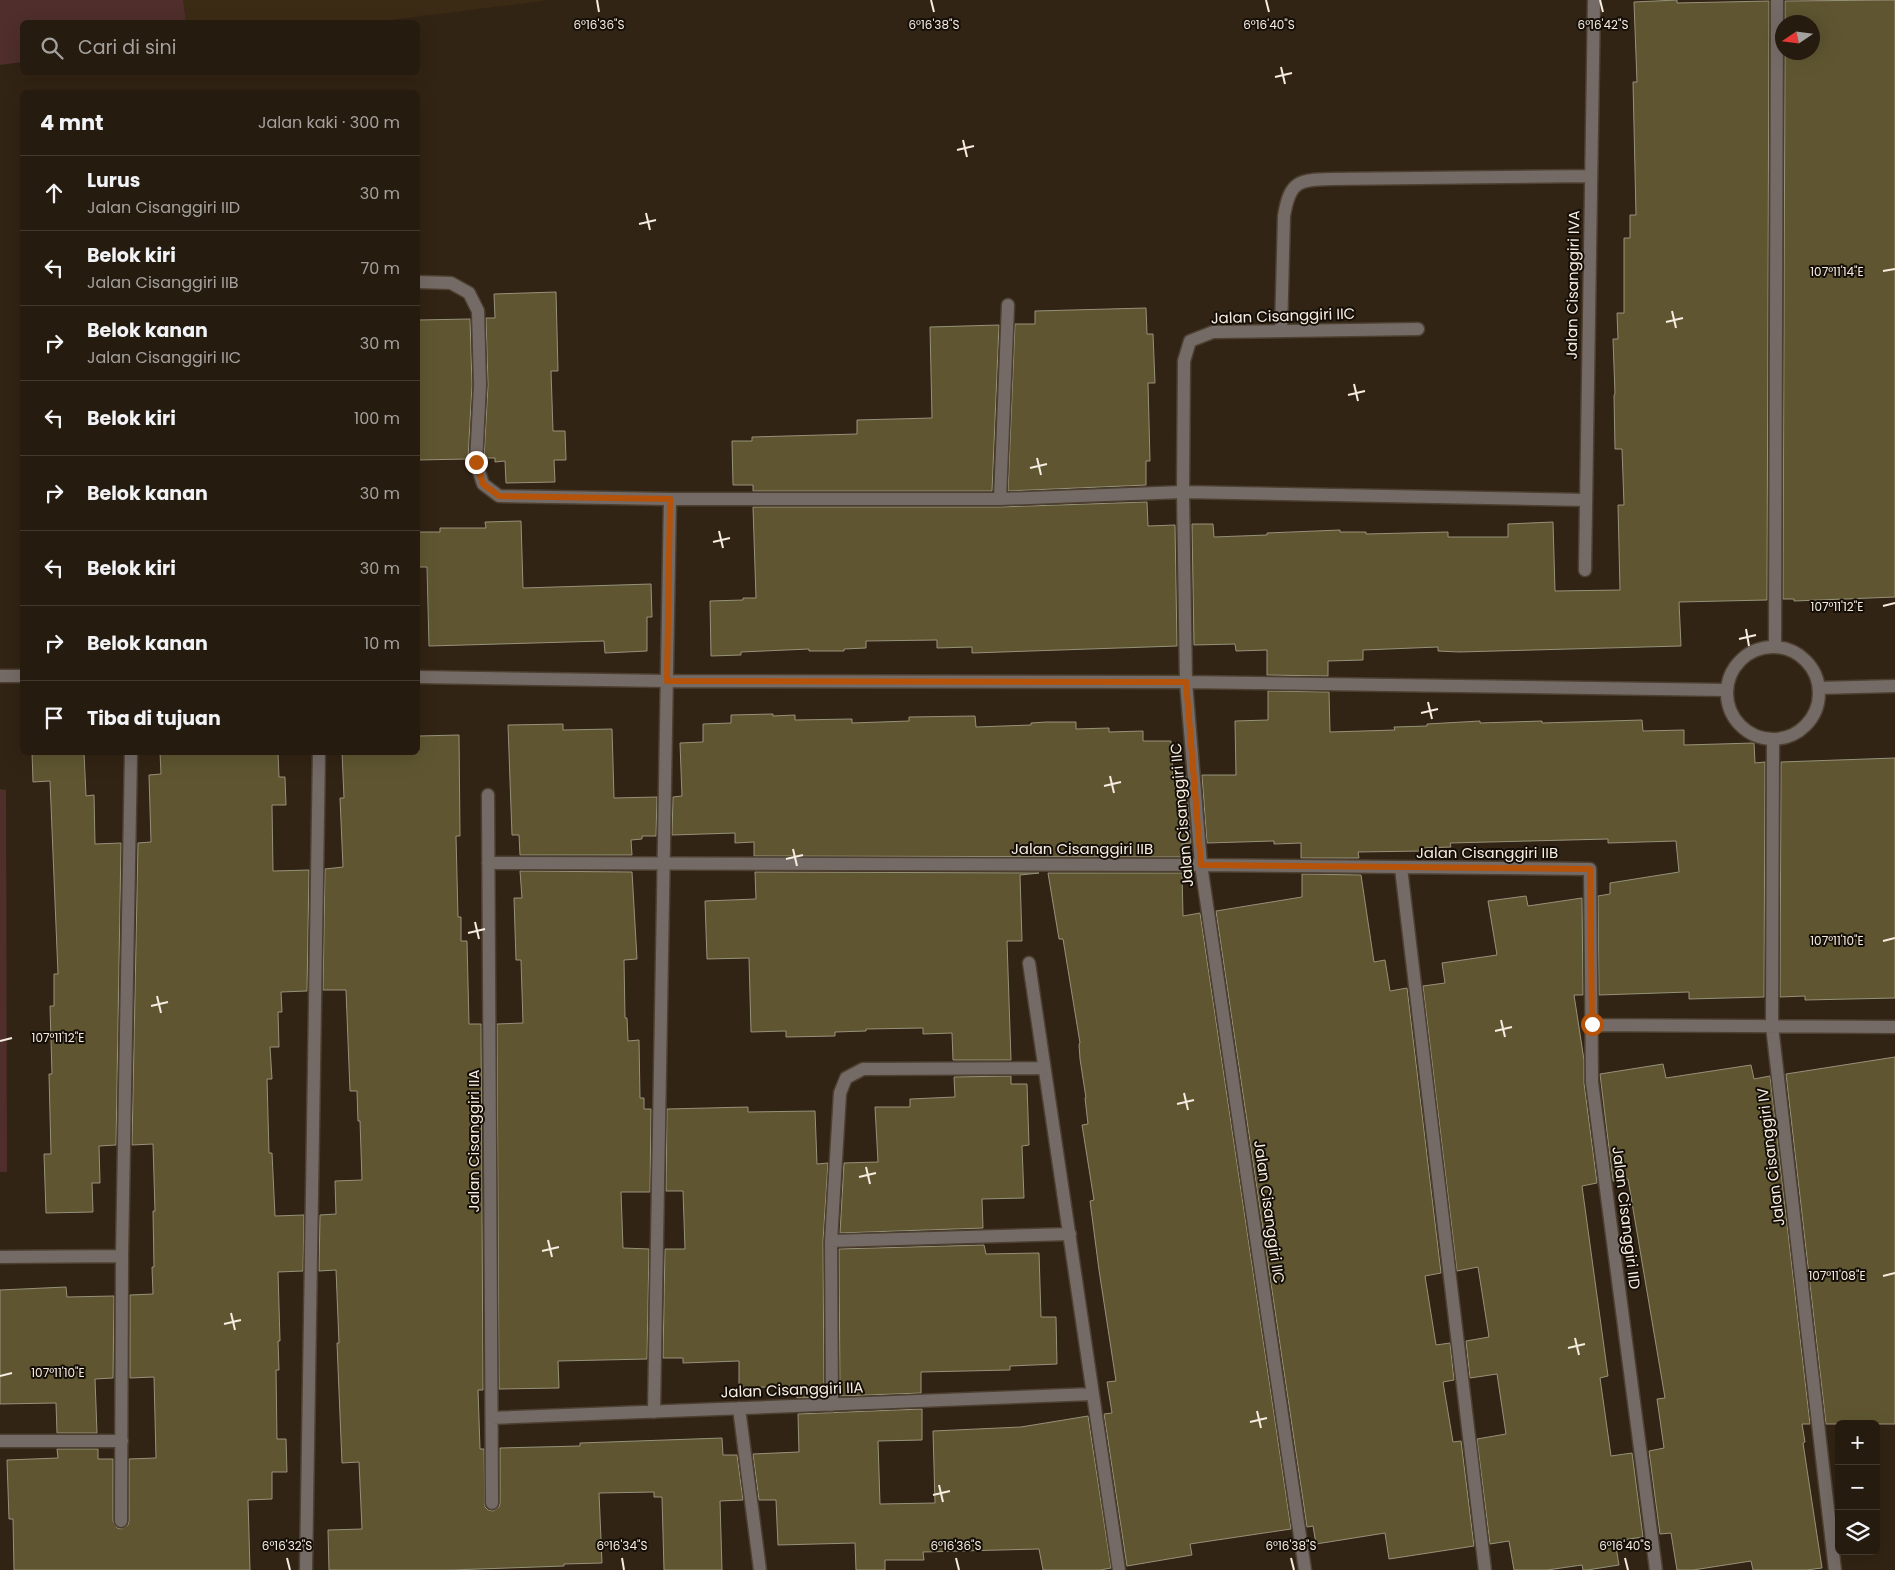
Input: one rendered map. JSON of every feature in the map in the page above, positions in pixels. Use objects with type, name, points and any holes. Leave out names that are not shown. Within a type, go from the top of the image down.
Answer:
[{"type":"street","name":"Jalan Cisanggiri IVA","points":[[1585,570],[1594,0]]},
{"type":"street","points":[[1775,646],[1777,0]]},
{"type":"street","points":[[1281,331],[1284,216],[1287,198],[1294,186],[1309,180],[1332,179],[1591,176]]},
{"type":"street","points":[[420,282],[451,283],[469,293],[478,311],[480,385],[476,462],[483,484],[499,496],[670,499],[1000,499],[1183,492],[1586,500]]},
{"type":"street","points":[[1000,499],[1008,305]]},
{"type":"street","name":"Jalan Cisanggiri IIC","points":[[1306,1570],[1201,865],[1186,682],[1183,492],[1184,360],[1190,340],[1212,332],[1418,330]]},
{"type":"street","points":[[654,1412],[670,499]]},
{"type":"street","points":[[1775,646],[1791,650],[1805,659],[1814,672],[1818,688],[1818,703],[1812,718],[1802,729],[1788,737],[1761,738],[1739,725],[1727,703],[1726,690],[1731,672],[1742,658],[1757,649],[1775,646]]},
{"type":"street","points":[[0,676],[20,676]]},
{"type":"street","points":[[420,677],[667,681],[1186,682],[1726,690]]},
{"type":"street","points":[[1818,688],[1895,686]]},
{"type":"street","name":"Jalan Cisanggiri IV","points":[[1773,739],[1772,1026],[1836,1570]]},
{"type":"street","points":[[120,1521],[122,1256],[131,755]]},
{"type":"street","points":[[306,1570],[319,755]]},
{"type":"street","name":"Jalan Cisanggiri IIA","points":[[488,796],[492,1502]]},
{"type":"street","points":[[488,863],[664,864]]},
{"type":"street","name":"Jalan Cisanggiri IIB","points":[[664,864],[1201,865],[1590,869]]},
{"type":"street","points":[[1401,868],[1485,1570]]},
{"type":"street","name":"Jalan Cisanggiri IID","points":[[1590,869],[1592,1082],[1656,1570]]},
{"type":"street","points":[[1029,963],[1120,1570]]},
{"type":"street","points":[[1592,1024],[1895,1027]]},
{"type":"street","points":[[832,1405],[831,1241],[840,1093],[846,1078],[864,1069],[1044,1068]]},
{"type":"street","points":[[831,1241],[1070,1234]]},
{"type":"street","points":[[0,1257],[122,1256]]},
{"type":"street","name":"Jalan Cisanggiri IIA","points":[[492,1418],[1093,1394]]},
{"type":"street","points":[[739,1408],[760,1570]]},
{"type":"street","points":[[0,1441],[122,1441]]},
{"type":"shaded area","points":[[0,0],[183,0],[186,20],[20,20],[20,62],[0,65]]},
{"type":"shaded area","points":[[183,0],[550,0],[390,20],[186,20]]},
{"type":"shaded area","points":[[0,789],[6,790],[7,1172],[0,1172]]},
{"type":"building","points":[[1677,0],[1677,3],[1769,1],[1767,600],[1679,602],[1681,646],[1459,652],[1438,651],[1438,647],[1363,650],[1363,660],[1328,661],[1328,676],[1267,675],[1267,650],[1236,651],[1235,644],[1194,645],[1192,524],[1213,524],[1214,537],[1340,530],[1340,532],[1366,532],[1366,534],[1448,532],[1448,537],[1508,537],[1508,524],[1553,522],[1555,591],[1620,590],[1618,505],[1624,505],[1622,449],[1615,449],[1613,339],[1618,339],[1617,313],[1624,313],[1624,238],[1630,238],[1630,215],[1636,215],[1633,82],[1637,82],[1634,2]]},
{"type":"building","points":[[1895,0],[1895,597],[1794,601],[1794,599],[1783,599],[1785,60],[1820,60],[1820,15],[1785,15],[1785,1]]},
{"type":"building","points":[[556,292],[558,371],[551,371],[553,431],[565,431],[566,460],[554,460],[555,482],[506,483],[505,461],[495,462],[495,458],[484,458],[488,385],[486,318],[495,318],[494,294]]},
{"type":"building","points":[[1146,308],[1147,334],[1153,334],[1155,383],[1148,383],[1150,461],[1146,461],[1146,485],[1008,491],[1015,324],[1035,324],[1035,311]]},
{"type":"building","points":[[470,319],[472,385],[468,459],[420,460],[420,320]]},
{"type":"building","points":[[999,325],[992,491],[753,491],[753,485],[733,485],[732,441],[752,441],[752,437],[857,434],[857,420],[932,418],[930,327]]},
{"type":"building","points":[[1147,502],[1148,526],[1175,525],[1177,646],[972,653],[972,647],[937,648],[937,640],[866,641],[866,648],[844,649],[844,651],[809,651],[809,649],[741,652],[741,655],[711,656],[710,601],[756,598],[753,507],[1000,507]]},
{"type":"building","points":[[521,521],[523,588],[651,584],[652,617],[647,617],[647,651],[605,653],[604,641],[429,646],[427,567],[420,567],[420,532],[440,532],[440,528],[486,528],[485,522]]},
{"type":"building","points":[[1268,691],[1329,692],[1330,732],[1395,730],[1394,727],[1480,721],[1480,723],[1542,721],[1542,723],[1642,720],[1643,731],[1684,730],[1684,745],[1754,743],[1755,763],[1765,762],[1764,997],[1689,999],[1689,992],[1599,995],[1598,896],[1610,894],[1610,883],[1679,872],[1676,841],[1608,843],[1608,839],[1450,843],[1451,847],[1422,848],[1422,851],[1358,852],[1359,858],[1301,858],[1301,843],[1274,844],[1274,841],[1207,843],[1202,775],[1236,775],[1235,721],[1268,720]]},
{"type":"building","points":[[773,714],[773,716],[795,715],[795,720],[852,719],[852,723],[909,721],[909,717],[975,716],[976,727],[1076,722],[1076,729],[1109,728],[1109,732],[1143,731],[1143,741],[1171,741],[1173,776],[1186,776],[1191,843],[1182,844],[1182,857],[754,856],[754,842],[735,843],[735,833],[672,835],[673,797],[682,796],[680,743],[703,742],[703,724],[731,723],[731,715]]},
{"type":"building","points":[[563,724],[563,730],[612,729],[614,798],[657,797],[656,836],[642,836],[642,839],[631,840],[632,855],[520,855],[519,835],[512,835],[508,725]]},
{"type":"building","points":[[459,735],[460,836],[456,836],[458,917],[461,917],[461,941],[467,941],[469,1024],[481,1024],[483,1390],[478,1390],[480,1449],[484,1449],[485,1507],[493,1511],[499,1507],[500,1448],[580,1446],[580,1443],[722,1438],[723,1455],[737,1455],[743,1500],[720,1501],[722,1570],[664,1570],[662,1497],[654,1497],[654,1492],[599,1493],[602,1563],[451,1570],[329,1570],[328,1530],[362,1529],[359,1462],[342,1463],[336,1270],[319,1271],[320,1215],[336,1214],[335,1181],[362,1180],[357,1091],[350,1091],[346,990],[323,990],[325,869],[343,867],[340,798],[344,798],[342,755],[420,755],[420,736]]},
{"type":"building","points":[[32,755],[84,755],[86,796],[94,795],[95,844],[121,843],[116,1145],[99,1146],[100,1183],[92,1183],[93,1212],[46,1213],[44,1154],[51,1154],[49,1074],[52,1074],[50,1006],[54,1006],[54,974],[58,974],[50,781],[33,782]]},
{"type":"building","points":[[160,755],[278,755],[279,777],[285,777],[286,805],[272,805],[273,871],[309,870],[307,991],[281,992],[282,1012],[278,1012],[279,1047],[270,1047],[272,1079],[267,1079],[269,1153],[272,1153],[275,1216],[304,1215],[303,1271],[278,1272],[280,1341],[278,1341],[279,1370],[276,1370],[277,1439],[286,1439],[287,1472],[272,1472],[272,1499],[248,1500],[250,1570],[14,1570],[13,1519],[9,1519],[7,1460],[58,1458],[57,1449],[98,1449],[98,1459],[113,1459],[113,1521],[117,1528],[121,1529],[128,1525],[129,1521],[129,1459],[156,1458],[154,1377],[130,1378],[130,1295],[153,1294],[153,1211],[155,1211],[153,1144],[132,1145],[138,843],[151,842],[149,775],[161,774]]},
{"type":"building","points":[[1895,758],[1895,998],[1805,1000],[1805,996],[1780,997],[1781,762]]},
{"type":"building","points":[[520,871],[632,872],[637,959],[624,960],[625,1018],[627,1018],[628,1041],[639,1040],[640,1098],[644,1098],[644,1109],[651,1109],[650,1192],[621,1192],[623,1248],[649,1249],[647,1359],[558,1361],[559,1388],[499,1389],[497,1024],[523,1023],[521,960],[516,960],[514,898],[522,898]]},
{"type":"building","points":[[755,872],[1039,873],[1020,875],[1022,941],[1007,941],[1011,1060],[953,1060],[952,1033],[923,1034],[923,1028],[866,1029],[866,1031],[835,1032],[835,1036],[786,1037],[786,1031],[751,1032],[749,958],[707,959],[705,901],[756,899]]},
{"type":"building","points":[[1048,873],[1182,873],[1183,916],[1200,913],[1291,1529],[1190,1544],[1192,1555],[1127,1566],[1104,1414],[1112,1413],[1107,1382],[1116,1381],[1090,1201],[1094,1200],[1082,1125],[1088,1124],[1080,1059],[1080,1043],[1063,939],[1059,939]]},
{"type":"building","points":[[1302,874],[1361,875],[1374,962],[1385,960],[1390,991],[1407,988],[1441,1273],[1425,1276],[1436,1345],[1450,1343],[1454,1380],[1443,1382],[1453,1442],[1461,1441],[1474,1546],[1389,1559],[1385,1533],[1316,1544],[1313,1526],[1307,1527],[1216,911],[1302,897]]},
{"type":"building","points":[[1526,896],[1528,906],[1582,898],[1583,995],[1574,995],[1584,1060],[1584,1083],[1597,1183],[1582,1186],[1608,1376],[1600,1378],[1611,1456],[1632,1453],[1643,1537],[1615,1541],[1619,1565],[1587,1570],[1583,1570],[1582,1565],[1547,1570],[1514,1570],[1509,1541],[1490,1544],[1477,1439],[1506,1434],[1497,1374],[1470,1378],[1466,1341],[1489,1337],[1478,1267],[1457,1271],[1423,986],[1445,983],[1442,963],[1497,955],[1488,901]]},
{"type":"building","points":[[1895,1057],[1895,1424],[1880,1424],[1880,1420],[1835,1420],[1835,1424],[1826,1424],[1786,1074]]},
{"type":"building","points":[[1663,1064],[1666,1078],[1751,1065],[1754,1079],[1770,1076],[1810,1424],[1802,1424],[1805,1442],[1803,1443],[1822,1568],[1806,1570],[1753,1570],[1751,1561],[1693,1570],[1677,1570],[1671,1533],[1660,1534],[1649,1451],[1664,1448],[1657,1399],[1665,1398],[1628,1179],[1613,1181],[1600,1074]]},
{"type":"building","points":[[1011,1076],[1011,1084],[1027,1084],[1029,1145],[1022,1146],[1024,1198],[982,1199],[983,1228],[840,1233],[844,1163],[878,1162],[875,1107],[910,1107],[910,1099],[955,1097],[954,1077]]},
{"type":"building","points":[[748,1107],[748,1112],[815,1111],[817,1164],[828,1163],[823,1241],[824,1397],[797,1398],[797,1386],[739,1388],[739,1361],[683,1363],[683,1358],[663,1358],[665,1249],[685,1249],[683,1191],[666,1191],[667,1109]]},
{"type":"building","points":[[984,1245],[986,1254],[1039,1253],[1041,1317],[1056,1317],[1057,1364],[1010,1366],[1010,1370],[921,1372],[921,1393],[840,1396],[839,1249]]},
{"type":"building","points":[[66,1287],[67,1297],[114,1296],[113,1378],[95,1379],[97,1433],[57,1433],[56,1403],[0,1404],[0,1290]]},
{"type":"building","points":[[922,1409],[922,1440],[878,1441],[880,1504],[935,1503],[933,1431],[1021,1427],[1088,1416],[1111,1568],[1100,1570],[1043,1570],[1039,1549],[923,1552],[924,1560],[885,1560],[885,1570],[856,1570],[855,1543],[778,1545],[776,1500],[759,1500],[753,1454],[799,1452],[798,1414]]},
{"type":"route","points":[[476,462],[483,484],[499,496],[670,499],[667,681],[1186,682],[1201,865],[1590,869],[1592,1024]]}]
